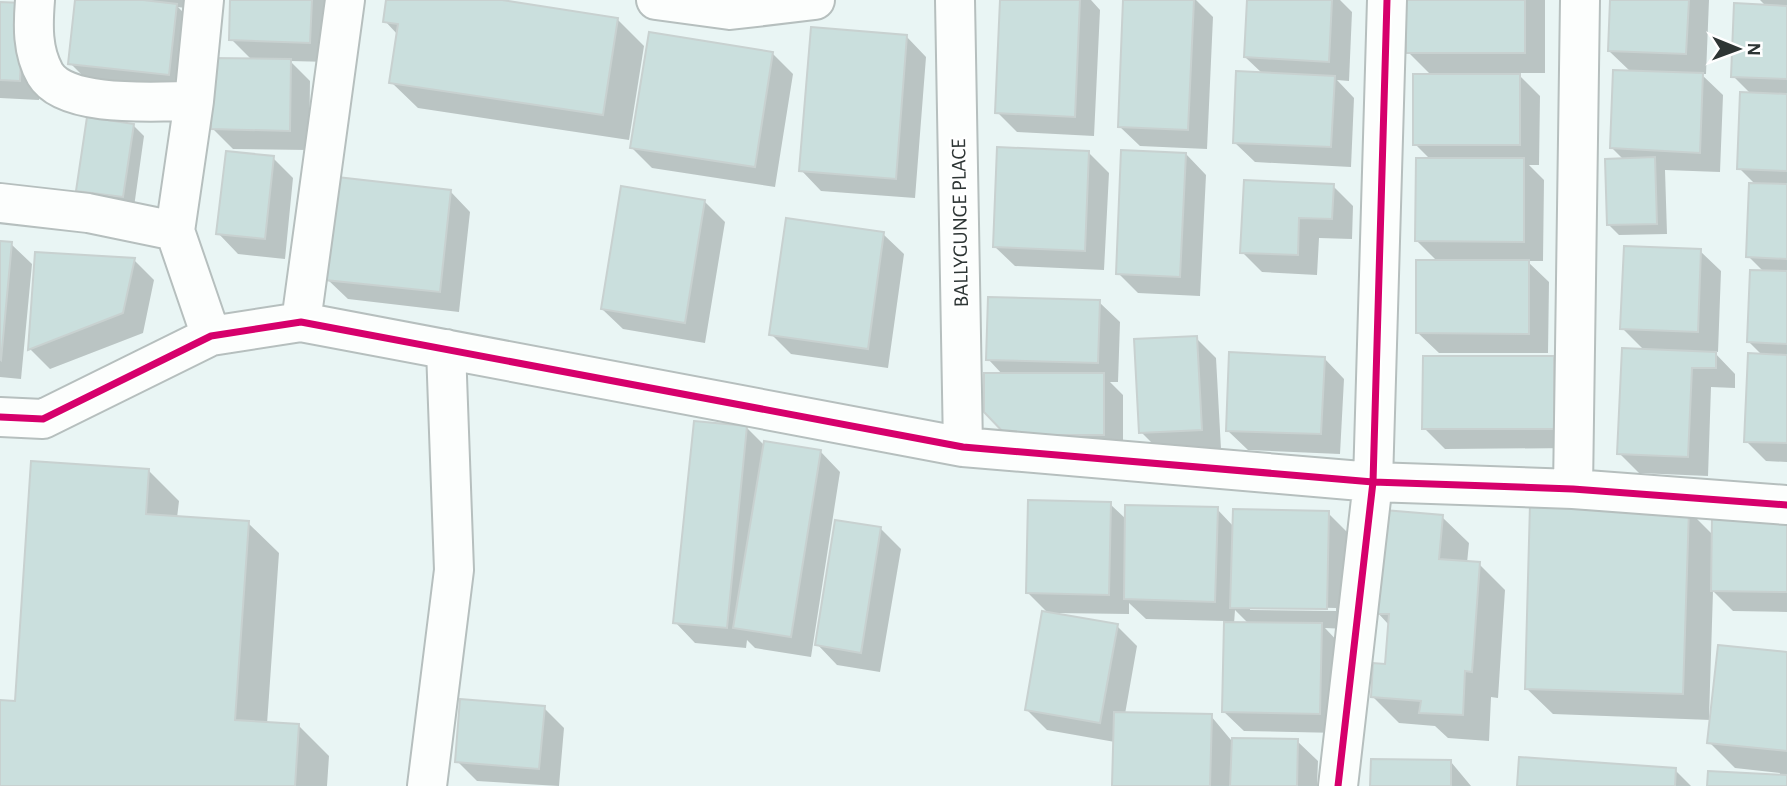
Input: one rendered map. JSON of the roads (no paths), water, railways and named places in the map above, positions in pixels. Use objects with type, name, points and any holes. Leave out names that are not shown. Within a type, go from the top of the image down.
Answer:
[{"type":"street","points":[[35,0],[34,44],[46,76],[68,91],[115,101],[194,101]]},
{"type":"street","points":[[204,0],[194,101],[174,231],[211,335]]},
{"type":"street","points":[[301,322],[345,0]]},
{"type":"street","points":[[656,0],[730,10],[815,0]]},
{"type":"street","name":"BALLYGUNGE PLACE","points":[[955,0],[963,447]]},
{"type":"street","points":[[1338,786],[1373,482],[1387,0]]},
{"type":"street","points":[[1573,489],[1580,0]]},
{"type":"street","points":[[0,203],[88,213],[174,231]]},
{"type":"street","points":[[0,417],[43,419],[211,335],[301,322],[963,447],[1373,482],[1573,489],[1787,505]]},
{"type":"street","points":[[427,786],[454,570],[446,349]]}]
